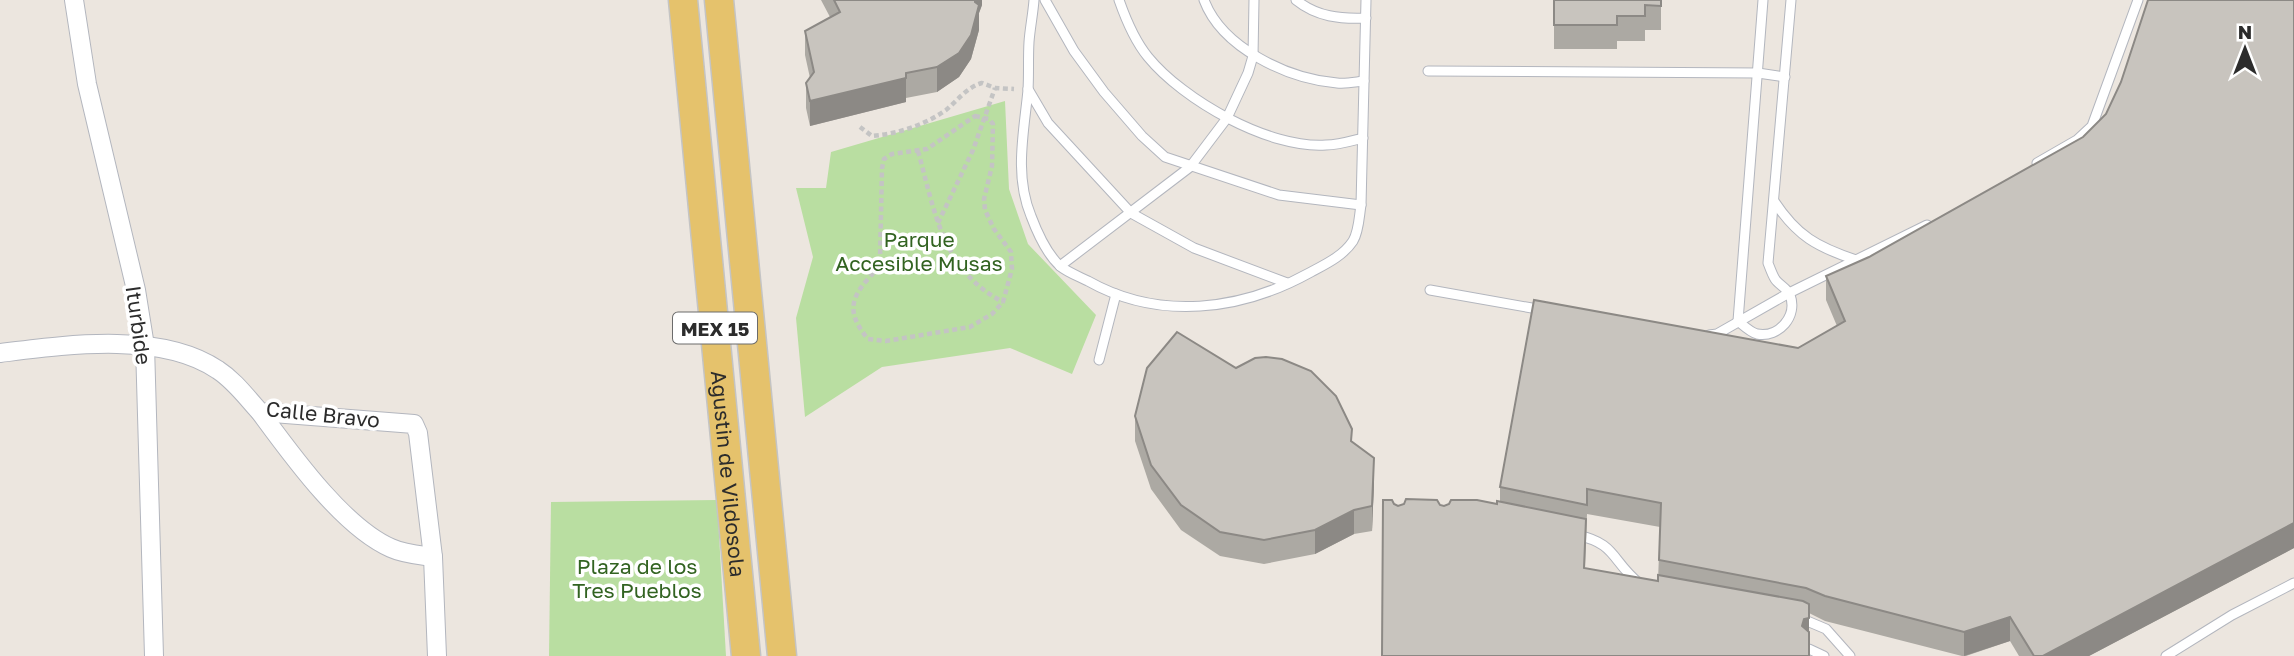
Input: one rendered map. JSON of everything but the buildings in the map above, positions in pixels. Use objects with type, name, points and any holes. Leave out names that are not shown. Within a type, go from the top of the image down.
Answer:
[{"type":"main road","name":"Agustin de Vildosola","points":[[683,0],[746,656]]},
{"type":"main road","name":"Agustin de Vildosola","points":[[719,0],[782,656]]},
{"type":"street","name":"Iturbide","points":[[75,0],[87,84],[136,290],[145,346],[154,656]]},
{"type":"street","name":"Calle Bravo","points":[[0,353],[66,347],[145,346],[199,359],[231,380],[260,412],[414,424],[418,433],[433,557]]},
{"type":"street","points":[[260,412],[304,471],[358,526],[380,543],[393,549],[433,557],[437,656]]},
{"type":"lane","points":[[1034,0],[1029,41],[1028,89],[1022,131],[1024,194],[1040,236],[1060,266],[1116,295],[1135,302],[1165,306],[1203,306],[1266,294],[1329,262],[1350,246],[1355,237],[1361,205],[1366,0]]},
{"type":"lane","points":[[1045,0],[1074,51],[1142,135],[1166,157],[1279,195],[1308,201],[1361,205]]},
{"type":"lane","points":[[1119,0],[1128,27],[1147,56],[1176,86],[1227,118],[1296,144],[1326,145],[1363,138]]},
{"type":"lane","points":[[1204,0],[1223,32],[1253,56],[1312,79],[1338,83],[1364,81]]},
{"type":"lane","points":[[1060,266],[1190,167],[1227,118],[1253,56],[1254,0]]},
{"type":"lane","points":[[1296,0],[1325,16],[1341,19],[1366,18]]},
{"type":"lane","points":[[1738,321],[1763,0]]},
{"type":"lane","points":[[1738,321],[1754,334],[1773,332],[1791,316],[1793,309],[1789,293],[1775,279],[1768,263],[1791,0]]},
{"type":"lane","points":[[2031,167],[2077,140],[2092,126],[2138,0]]},
{"type":"lane","points":[[1428,71],[1758,73],[1785,77]]},
{"type":"lane","points":[[1028,89],[1048,123],[1131,213],[1194,248],[1287,284]]},
{"type":"lane","points":[[1774,201],[1786,219],[1805,238],[1824,250],[1856,260]]},
{"type":"lane","points":[[1696,336],[1717,334],[1789,293],[1941,218]]},
{"type":"lane","points":[[1430,290],[1551,312]]},
{"type":"lane","points":[[1099,360],[1116,295]]},
{"type":"lane","points":[[1571,534],[1594,538],[1605,545],[1624,571],[1647,590]]},
{"type":"lane","points":[[2166,656],[2232,615],[2294,583]]},
{"type":"lane","points":[[1786,615],[1826,629],[1850,656]]},
{"type":"lane","points":[[1809,649],[1824,656]]},
{"type":"path","points":[[860,127],[872,136],[912,127],[944,111],[974,85],[982,83],[995,88],[1028,89]]},
{"type":"path","points":[[938,224],[973,150],[995,88]]},
{"type":"path","points":[[975,116],[985,118],[993,124],[992,166],[984,199],[985,210],[994,229],[1011,252],[1012,269],[1003,302],[992,314],[970,327],[886,341],[868,339],[856,325],[853,301],[859,289],[878,268],[880,260],[884,159],[892,153],[918,151],[928,149],[975,116]]},
{"type":"path","points":[[918,151],[938,224],[947,246],[982,292],[1003,302]]},
{"type":"green space","name":"Parque Accesible Musas","points":[[1005,101],[1009,189],[1028,244],[1096,315],[1072,374],[1010,348],[882,367],[805,417],[796,318],[813,257],[796,188],[826,188],[831,152]]},
{"type":"green space","name":"Plaza de los Tres Pueblos","points":[[717,500],[726,656],[549,656],[551,502]]}]
